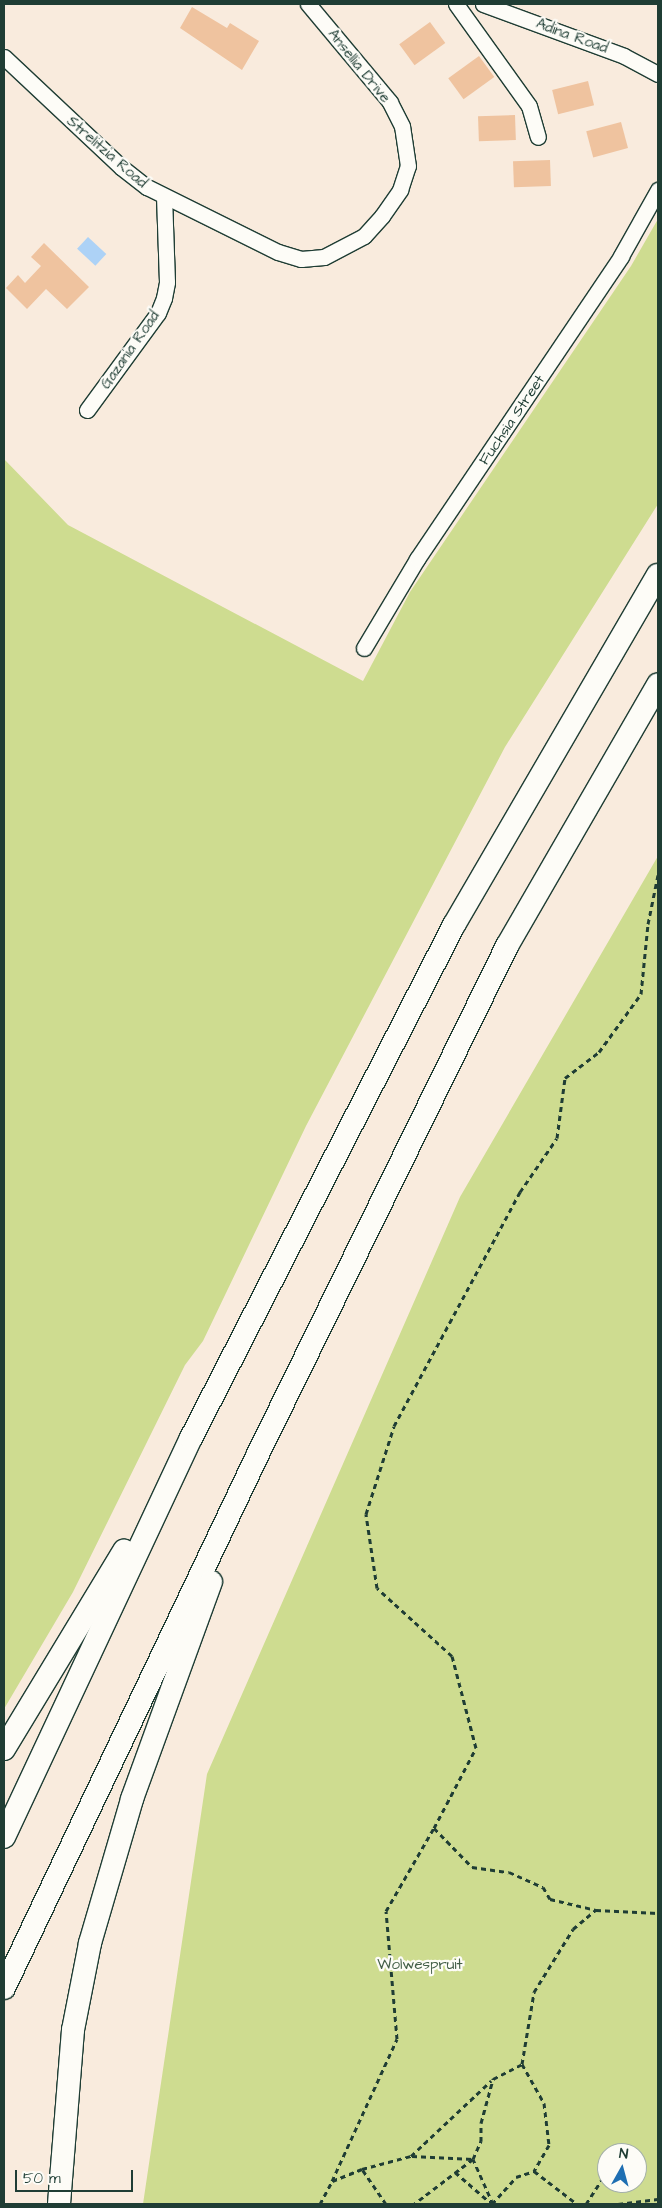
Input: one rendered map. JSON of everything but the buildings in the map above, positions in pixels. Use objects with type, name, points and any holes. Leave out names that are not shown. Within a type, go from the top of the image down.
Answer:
[{"type":"highway","points":[[4,1837],[191,1438],[454,925],[658,575]]},
{"type":"highway","points":[[4,1988],[258,1454],[507,946],[658,684]]},
{"type":"highway","points":[[4,1749],[191,1438]]},
{"type":"highway","points":[[59,2204],[74,2030],[107,1875],[132,1799],[258,1454]]},
{"type":"highway","points":[[54,2204],[60,2180]]},
{"type":"street","name":"Ansellia Drive","points":[[278,252],[309,258],[324,257],[346,248],[364,236],[382,216],[400,190],[408,166],[402,126],[390,102],[310,4]]},
{"type":"street","points":[[456,4],[529,106],[538,137]]},
{"type":"street","name":"Adina Road","points":[[483,4],[624,56],[658,74]]},
{"type":"street","name":"Strelitzia Road","points":[[4,57],[121,167],[164,197],[278,252]]},
{"type":"street","name":"Fuchsia Street","points":[[364,648],[417,559],[621,256],[658,190]]},
{"type":"street","name":"Gazania Road","points":[[87,410],[158,313],[164,298],[167,282],[164,197]]},
{"type":"path","points":[[320,2204],[397,2039],[386,1911],[434,1828],[476,1748],[452,1656],[377,1588],[366,1514],[394,1426],[520,1192],[556,1138],[565,1078],[599,1052],[641,994],[648,924],[658,875]]},
{"type":"path","points":[[434,1828],[472,1867],[509,1872],[543,1887],[550,1899],[596,1910],[658,1914]]},
{"type":"path","points":[[492,2204],[516,2177],[534,2171],[549,2145],[544,2104],[522,2064],[534,1992],[573,1929],[596,1910]]},
{"type":"path","points":[[411,2156],[492,2079],[522,2064]]},
{"type":"path","points":[[414,2204],[473,2159],[481,2141],[481,2123],[492,2079]]},
{"type":"path","points":[[332,2181],[362,2169],[411,2156],[473,2159]]},
{"type":"path","points":[[473,2159],[492,2204]]},
{"type":"path","points":[[362,2169],[386,2204]]},
{"type":"path","points":[[534,2171],[577,2204]]},
{"type":"path","points":[[456,2172],[492,2204]]},
{"type":"path","points":[[586,2204],[597,2187]]},
{"type":"path","points":[[618,2204],[658,2199]]},
{"type":"green space","points":[[658,219],[658,504],[505,747],[306,1126],[203,1341],[185,1365],[73,1592],[4,1709],[4,459],[68,525],[363,681],[410,592],[631,266]]},
{"type":"green space","name":"Wolwespruit","points":[[658,856],[658,2204],[143,2204],[207,1774],[460,1197]]},
{"type":"water","points":[[88,237],[106,254],[95,266],[77,249]]}]
